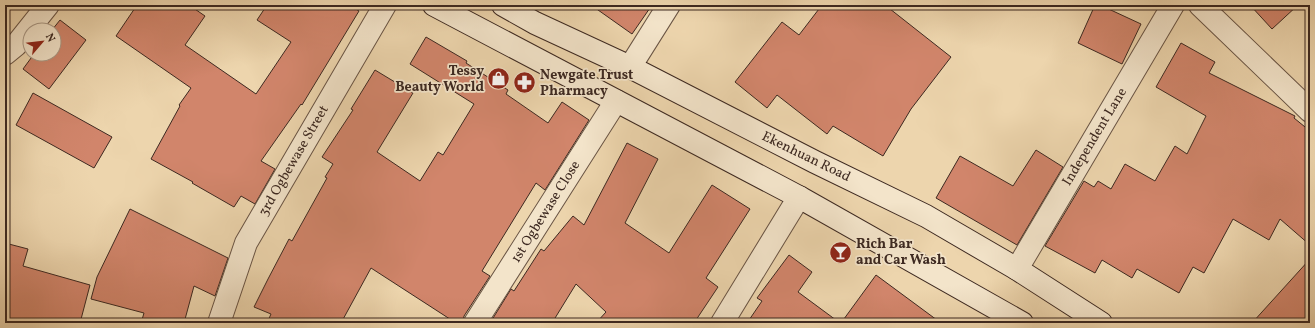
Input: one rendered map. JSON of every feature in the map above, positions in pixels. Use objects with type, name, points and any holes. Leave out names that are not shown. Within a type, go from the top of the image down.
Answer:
[{"type":"street","points":[[5,54],[16,45],[48,5]]},
{"type":"street","name":"3rd Ogbewase Street","points":[[219,323],[246,243],[385,5]]},
{"type":"street","points":[[434,5],[799,197],[1022,323]]},
{"type":"street","name":"Ekenhuan Road","points":[[503,5],[535,23],[630,67],[815,162],[926,216],[1017,269],[1101,323]]},
{"type":"street","points":[[630,67],[669,5]]},
{"type":"street","name":"Independent Lane","points":[[1017,269],[1172,5]]},
{"type":"street","points":[[1200,5],[1310,111]]},
{"type":"street","name":"1st Ogbewase Close","points":[[475,323],[616,101]]},
{"type":"street","points":[[722,323],[799,197]]},
{"type":"building","points":[[137,5],[189,5],[205,16],[185,45],[256,94],[291,42],[257,20],[267,5],[349,5],[359,11],[302,105],[301,104],[261,161],[275,169],[255,204],[241,196],[234,207],[151,159],[180,106],[179,105],[191,88],[116,36]]},
{"type":"building","points":[[591,5],[652,5],[632,34]]},
{"type":"building","points":[[822,5],[885,5],[951,57],[911,109],[883,156],[833,126],[827,134],[777,95],[767,108],[735,82],[782,22],[799,35]]},
{"type":"building","points":[[1095,5],[1100,5],[1141,24],[1122,64],[1078,43]]},
{"type":"building","points":[[1250,5],[1298,5],[1272,29]]},
{"type":"building","points":[[60,20],[86,40],[49,89],[23,69],[28,62],[62,62],[62,22],[58,22]]},
{"type":"building","points":[[426,37],[467,61],[466,63],[508,90],[506,94],[548,123],[562,102],[589,120],[545,190],[536,183],[482,271],[490,276],[464,316],[463,323],[456,323],[371,268],[341,323],[267,323],[271,314],[254,307],[289,239],[292,241],[327,178],[325,177],[333,164],[322,157],[353,110],[351,109],[375,70],[413,93],[377,152],[420,181],[438,152],[443,155],[474,104],[410,64]]},
{"type":"building","points":[[1181,43],[1215,62],[1209,73],[1295,116],[1294,118],[1310,131],[1310,245],[1280,219],[1269,240],[1233,219],[1204,273],[1193,267],[1179,293],[1137,269],[1132,278],[1102,260],[1095,273],[1045,246],[1084,181],[1094,187],[1098,181],[1111,189],[1125,164],[1155,181],[1175,146],[1187,154],[1206,116],[1156,87]]},
{"type":"building","points":[[33,93],[112,137],[94,168],[16,125]]},
{"type":"building","points":[[627,143],[658,159],[625,223],[669,253],[712,185],[750,209],[706,278],[718,287],[694,323],[596,323],[606,312],[576,284],[552,323],[490,323],[511,289],[514,291],[541,249],[544,251],[573,216],[584,225]]},
{"type":"building","points":[[1036,150],[1063,167],[1017,245],[936,198],[960,156],[1013,186]]},
{"type":"building","points":[[130,209],[228,258],[215,296],[194,286],[184,323],[141,323],[144,313],[91,299],[97,277]]},
{"type":"building","points":[[5,243],[28,249],[23,266],[90,285],[80,323],[5,323]]},
{"type":"building","points":[[789,255],[812,272],[798,292],[840,323],[747,323],[762,301],[757,298]]},
{"type":"building","points":[[1310,259],[1310,323],[1252,323]]},
{"type":"building","points":[[876,275],[941,323],[841,323]]},
{"type":"place","name":"Tessy Beauty World","points":[[499,79]]},
{"type":"place","name":"Newgate Trust Pharmacy","points":[[524,83]]},
{"type":"place","name":"Rich Bar and Car Wash","points":[[840,252]]}]
